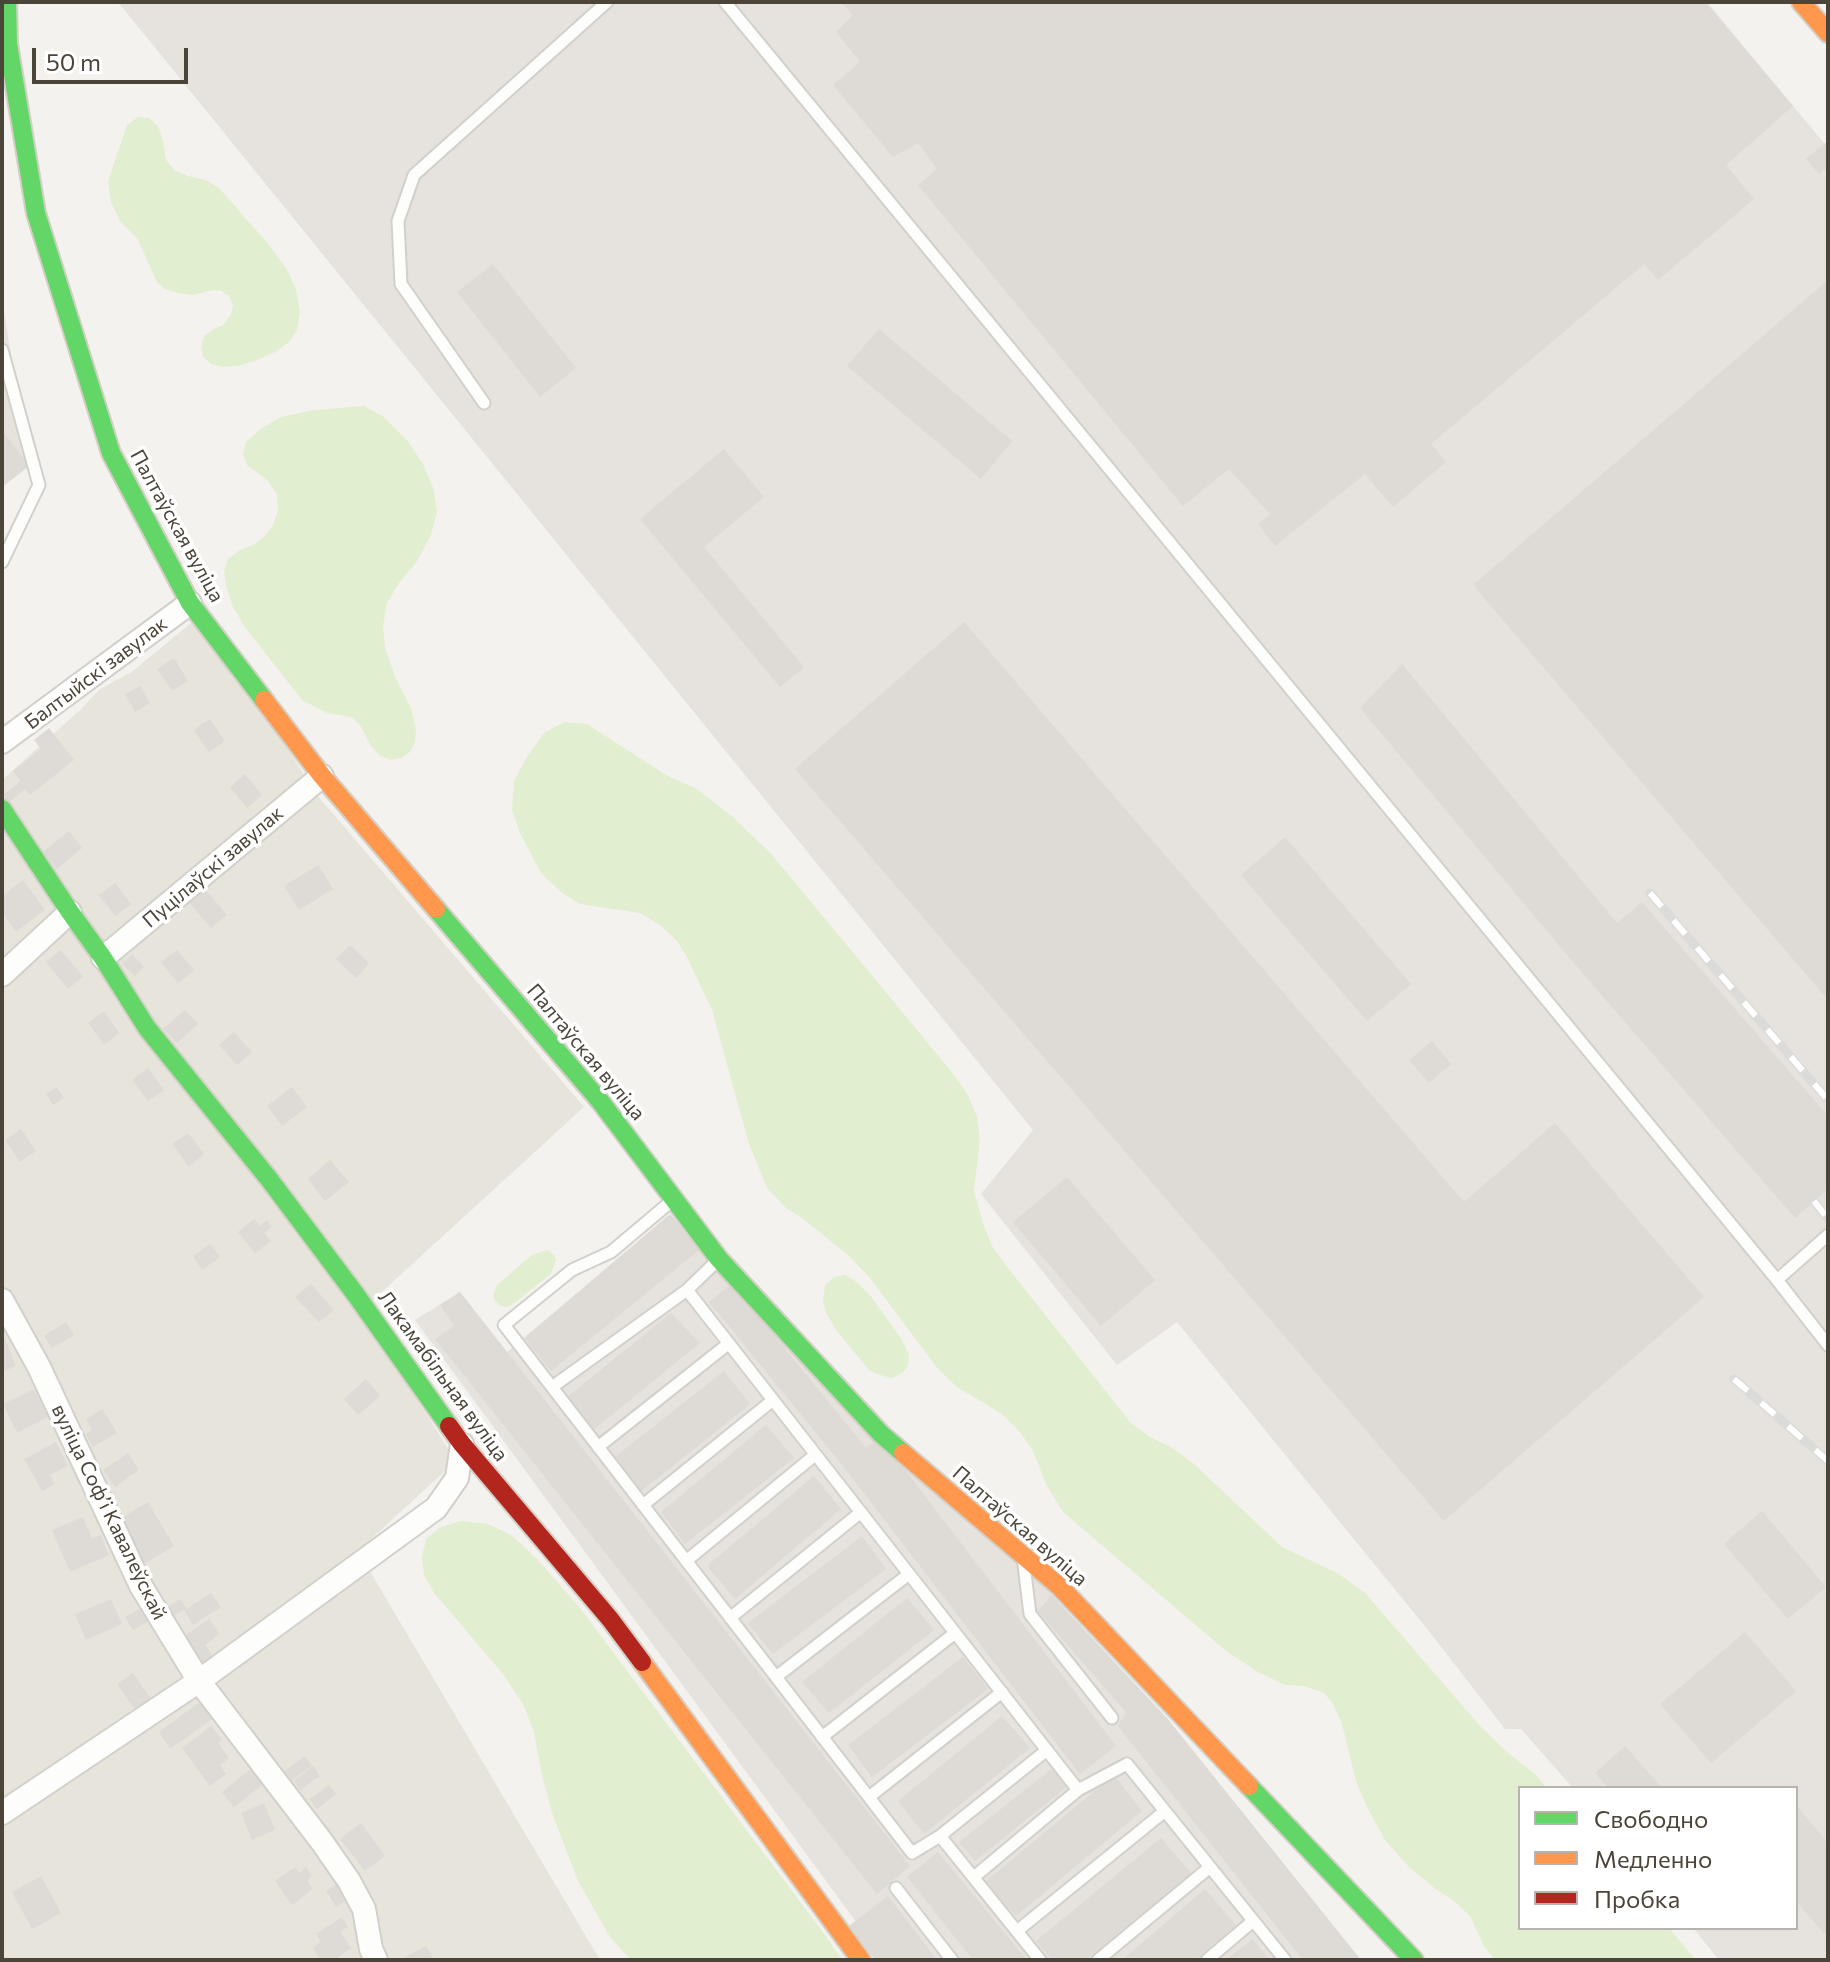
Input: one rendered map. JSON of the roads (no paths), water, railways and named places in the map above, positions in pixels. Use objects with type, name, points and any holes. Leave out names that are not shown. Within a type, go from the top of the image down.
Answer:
[{"type":"street","name":"Палтаўская вуліца","points":[[7,2],[8,44],[36,213],[111,453],[190,603],[322,776],[600,1101],[719,1259],[881,1434],[1060,1587],[1414,1960]]},
{"type":"street","points":[[1801,2],[1828,33]]},
{"type":"street","name":"Балтыйскі завулак","points":[[2,742],[190,603]]},
{"type":"street","name":"Пуцілаўскі завулак","points":[[103,958],[322,776]]},
{"type":"street","name":"Лакамабільная вуліца","points":[[2,809],[147,1028],[269,1179],[462,1444],[610,1619],[861,1960]]},
{"type":"street","points":[[2,975],[70,912]]},
{"type":"street","name":"вуліца Софʼі Кавалеўскай","points":[[2,1300],[39,1367],[141,1586],[199,1681],[349,1881],[364,1909],[376,1960]]},
{"type":"street","points":[[2,1813],[199,1681],[436,1508],[457,1478],[462,1444]]},
{"type":"lane","points":[[484,403],[401,284],[398,221],[414,175],[607,2]]},
{"type":"lane","points":[[725,2],[1828,1345]]},
{"type":"lane","points":[[2,350],[39,485],[2,562]]},
{"type":"lane","points":[[674,1199],[611,1252],[572,1270],[504,1325],[912,1853],[940,1836],[1047,1750]]},
{"type":"lane","points":[[1777,1280],[1828,1235]]},
{"type":"lane","points":[[552,1387],[687,1290],[719,1259]]},
{"type":"lane","points":[[687,1290],[1078,1790]]},
{"type":"lane","points":[[598,1447],[728,1344]]},
{"type":"lane","points":[[643,1505],[773,1400]]},
{"type":"lane","points":[[686,1561],[815,1455]]},
{"type":"lane","points":[[730,1618],[861,1512]]},
{"type":"lane","points":[[1023,1556],[1030,1614],[1112,1718]]},
{"type":"lane","points":[[776,1677],[909,1574]]},
{"type":"lane","points":[[822,1737],[955,1633]]},
{"type":"lane","points":[[869,1797],[1002,1692]]},
{"type":"lane","points":[[974,1877],[1078,1790],[1127,1764],[1285,1960]]},
{"type":"lane","points":[[1017,1931],[1165,1811]]},
{"type":"lane","points":[[940,1836],[1040,1960]]},
{"type":"lane","points":[[1098,1960],[1210,1867]]},
{"type":"lane","points":[[896,1888],[952,1960]]},
{"type":"lane","points":[[1207,1960],[1253,1921]]},
{"type":"railway","points":[[1650,893],[1828,1100]]},
{"type":"railway","points":[[1814,1201],[1828,1219]]},
{"type":"railway","points":[[1734,1379],[1828,1461]]}]
